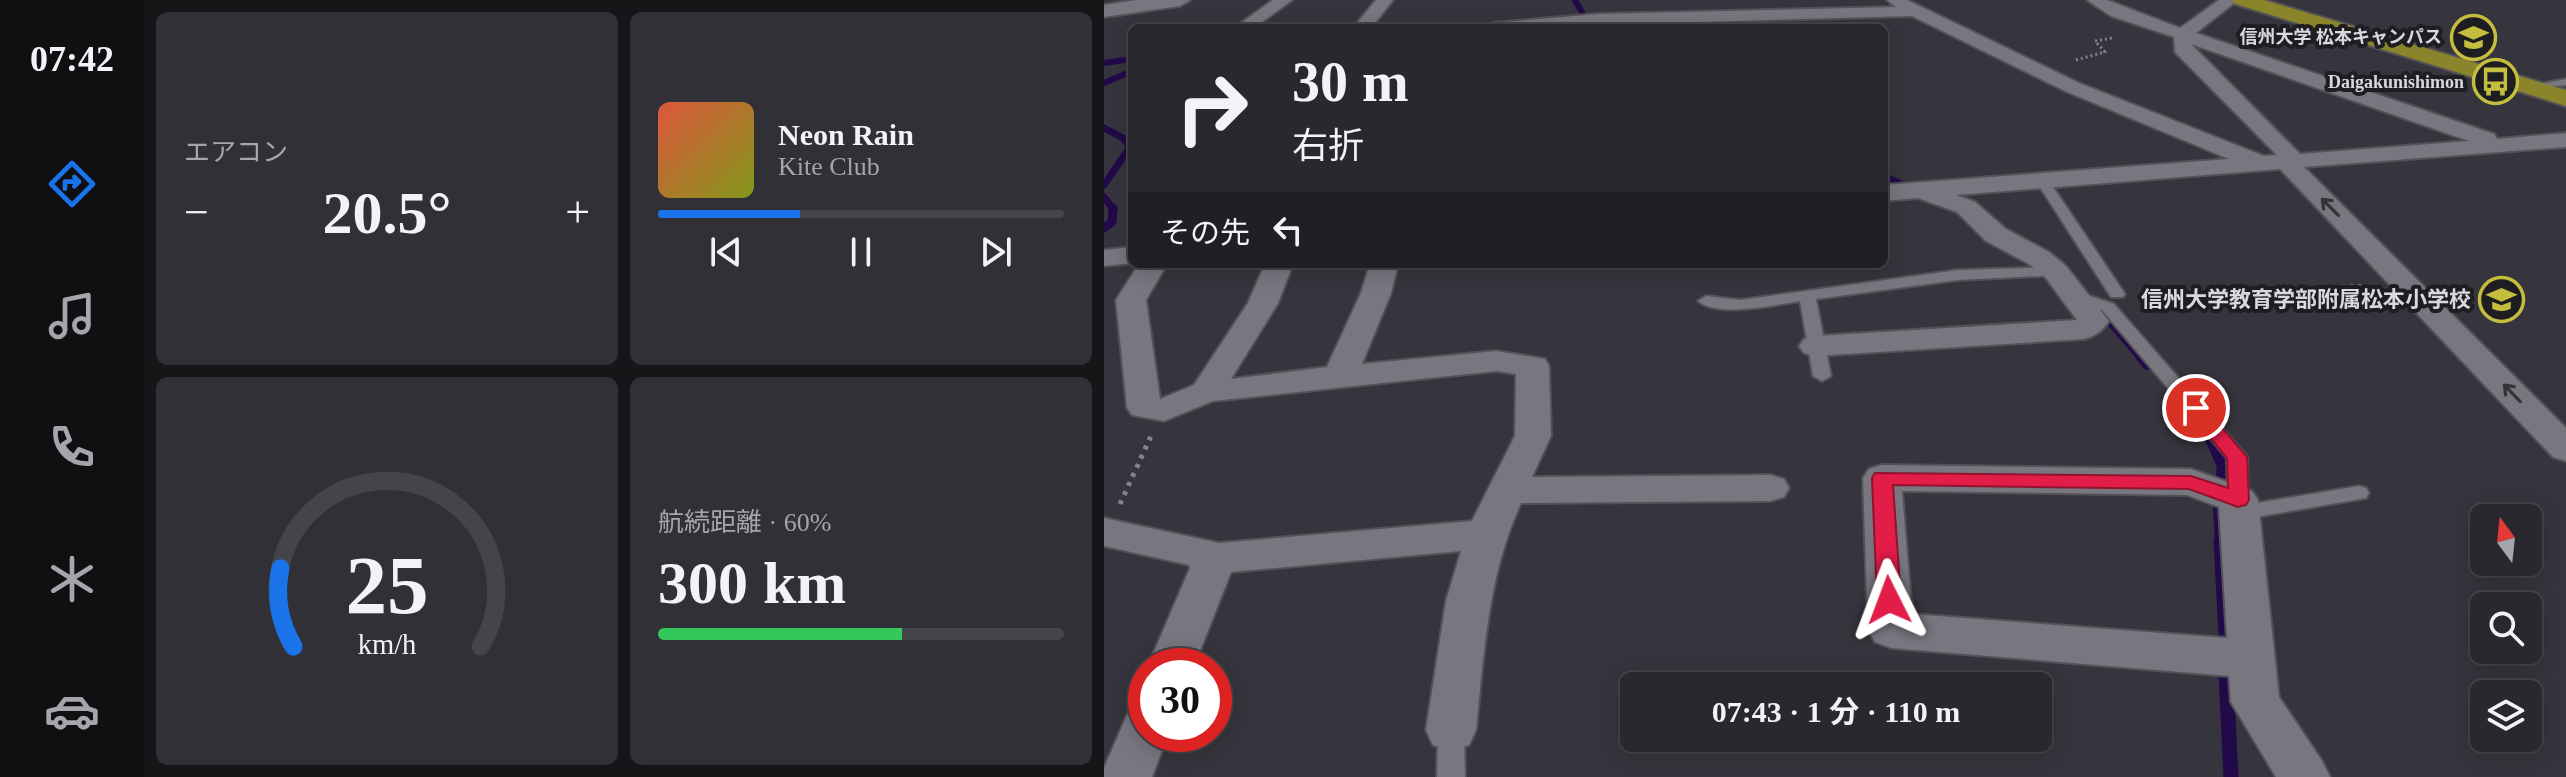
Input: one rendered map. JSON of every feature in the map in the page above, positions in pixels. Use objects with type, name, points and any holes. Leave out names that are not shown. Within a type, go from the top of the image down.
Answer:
[{"type":"highway","points":[[2242,0],[2566,98]]},
{"type":"street","points":[[1104,11],[1180,0]]},
{"type":"street","points":[[1249,24],[1284,0]]},
{"type":"street","points":[[1365,24],[1385,0]]},
{"type":"street","points":[[1681,0],[1686,19]]},
{"type":"street","points":[[1895,0],[1966,39],[2037,71],[2291,168],[2566,449]]},
{"type":"street","points":[[2095,0],[2117,12],[2501,145]]},
{"type":"street","points":[[2183,34],[2230,0]]},
{"type":"street","points":[[1522,9],[1535,23]]},
{"type":"street","points":[[1527,24],[1591,18],[1747,22],[1915,11]]},
{"type":"street","points":[[2183,34],[2182,48],[2288,153],[2275,162]]},
{"type":"street","points":[[1896,189],[2042,181],[2566,140]]},
{"type":"street","points":[[1815,346],[2084,330],[2094,321],[2056,272],[2039,258],[1996,235],[1966,207],[1896,189]]},
{"type":"street","points":[[1104,258],[1128,255]]},
{"type":"street","points":[[1151,268],[1131,300],[1144,408],[1164,410],[1206,392],[1340,376],[1496,361],[1533,366],[1533,436],[1486,534],[1468,601],[1451,730]]},
{"type":"street","points":[[1206,392],[1263,303],[1277,268]]},
{"type":"street","points":[[1340,376],[1376,293],[1383,268]]},
{"type":"street","points":[[2252,659],[1891,630],[1882,478],[2191,482],[2239,506],[2252,659],[2255,702],[2304,777]]},
{"type":"street","points":[[1508,490],[1770,488]]},
{"type":"street","points":[[1105,532],[1206,554],[1211,568],[1178,648]]},
{"type":"street","points":[[1208,559],[1486,534]]},
{"type":"street","points":[[1126,777],[1136,752]]},
{"type":"lane","points":[[2527,87],[2566,82]]},
{"type":"lane","points":[[2042,181],[2117,294]]},
{"type":"lane","points":[[1706,301],[1740,305],[1958,275],[2056,272]]},
{"type":"lane","points":[[1807,296],[1822,376]]},
{"type":"lane","points":[[2075,296],[2108,307],[2237,457],[2239,506],[2359,493]]},
{"type":"lane","points":[[1451,730],[1451,777]]},
{"type":"path","points":[[2037,71],[2105,52],[2095,41],[2138,33],[2183,34]]},
{"type":"path","points":[[2117,294],[2406,284]]},
{"type":"path","points":[[1105,532],[1164,410]]},
{"type":"waterway","points":[[1575,0],[1584,16]]},
{"type":"waterway","points":[[1604,22],[1609,24]]},
{"type":"waterway","points":[[1104,63],[1128,60]]},
{"type":"waterway","points":[[1104,83],[1128,73]]},
{"type":"waterway","points":[[1104,128],[1123,138],[1128,144]]},
{"type":"waterway","points":[[1104,185],[1128,150]]},
{"type":"waterway","points":[[1888,179],[1902,184]]},
{"type":"waterway","points":[[1104,197],[1113,209]]},
{"type":"waterway","points":[[1104,228],[1112,222],[1113,209]]},
{"type":"waterway","points":[[2098,307],[2142,358]]},
{"type":"waterway","points":[[2141,356],[2148,364]]},
{"type":"waterway","points":[[2209,434],[2223,466],[2221,482]]},
{"type":"waterway","points":[[2219,506],[2221,543]]},
{"type":"waterway","points":[[2221,541],[2226,635]]},
{"type":"waterway","points":[[2226,675],[2231,777]]},
{"type":"place","name":"信州大学 松本キャンパス","points":[[2473,37]]},
{"type":"place","name":"Daigakunishimon","points":[[2495,82]]},
{"type":"place","name":"信州大学教育学部附属松本小学校","points":[[2502,299]]},
{"type":"route","points":[[1889,600],[1882,478],[2191,482],[2238,500],[2237,457],[2196,408]]}]
